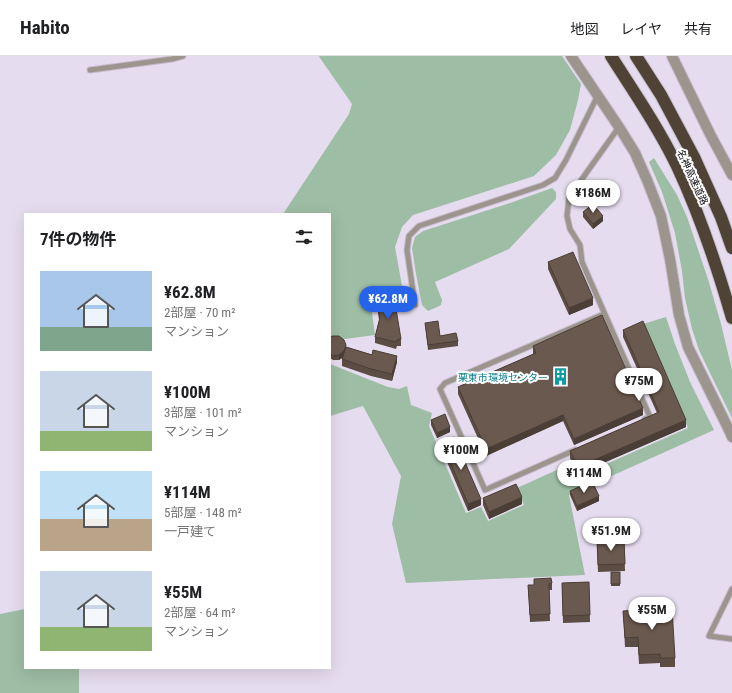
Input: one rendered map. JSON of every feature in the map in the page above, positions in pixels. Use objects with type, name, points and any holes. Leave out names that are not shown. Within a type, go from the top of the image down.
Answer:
[{"type":"highway","name":"名神高速道路","points":[[611,56],[645,108],[676,165],[702,225],[732,318]]},
{"type":"highway","name":"名神高速道路","points":[[636,56],[661,95],[694,157],[721,217],[732,248]]},
{"type":"street","points":[[571,56],[619,127],[635,153],[648,180],[661,216],[679,315],[688,347],[732,438]]},
{"type":"street","points":[[672,56],[732,176]]},
{"type":"lane","points":[[90,70],[172,59],[183,56]]},
{"type":"lane","points":[[415,306],[407,250],[409,236],[419,226],[543,185],[555,178],[566,160],[598,95]]},
{"type":"lane","points":[[619,127],[576,186],[569,198],[567,216],[570,229],[580,245],[582,262],[650,417],[643,420]]},
{"type":"lane","points":[[578,449],[485,490],[440,389],[445,383],[604,314]]},
{"type":"lane","points":[[732,589],[709,636],[732,639]]},
{"type":"green space","points":[[319,56],[562,56],[581,84],[570,130],[556,155],[534,176],[413,215],[402,227],[395,247],[404,297],[401,300],[371,305],[375,335],[331,341],[331,213],[284,213],[349,114],[352,104]]},
{"type":"green space","points":[[654,158],[677,195],[687,217],[708,279],[732,370],[732,418],[699,350],[692,329],[685,298],[675,233],[662,192],[649,162]]},
{"type":"green space","points":[[552,188],[556,192],[556,199],[509,249],[435,282],[442,300],[441,305],[428,311],[422,305],[412,248],[415,237],[423,231]]},
{"type":"green space","points":[[666,317],[690,382],[714,430],[569,495],[585,575],[406,583],[392,524],[401,476],[363,406],[331,416],[331,364],[388,387],[399,389],[407,386],[411,405],[432,413],[429,426],[466,513],[481,507],[488,521],[524,505],[517,488],[570,464],[577,477],[688,428],[643,324]]},
{"type":"green space","points":[[24,609],[24,669],[79,669],[79,693],[0,693],[0,614]]},
{"type":"building","points":[[593,204],[603,216],[593,224],[583,212]]},
{"type":"building","points":[[573,252],[593,298],[569,308],[548,262]]},
{"type":"building","points":[[394,297],[401,339],[397,340],[396,342],[375,337],[380,318],[377,299]]},
{"type":"building","name":"栗東市環境センター","points":[[602,315],[643,408],[574,439],[563,415],[486,449],[458,387],[536,353],[533,346]]},
{"type":"building","points":[[438,321],[440,336],[456,333],[458,341],[428,345],[425,323]]},
{"type":"building","points":[[643,321],[686,420],[578,467],[570,451],[659,412],[623,330]]},
{"type":"building","points":[[339,336],[344,340],[346,345],[344,351],[339,355],[333,356],[331,355],[331,337]]},
{"type":"building","points":[[346,347],[372,355],[373,350],[397,356],[392,374],[371,369],[342,359]]},
{"type":"building","points":[[445,414],[450,427],[437,433],[431,420]]},
{"type":"building","points":[[454,437],[481,499],[468,504],[442,443]]},
{"type":"building","points":[[592,481],[599,496],[577,506],[570,491]]},
{"type":"building","points":[[516,484],[522,497],[489,512],[483,498]]},
{"type":"building","points":[[624,539],[625,564],[598,565],[597,540]]},
{"type":"building","points":[[611,572],[620,572],[620,584],[611,584]]},
{"type":"building","points":[[551,578],[552,583],[549,584],[550,614],[530,615],[528,585],[534,585],[534,579]]},
{"type":"building","points":[[589,582],[590,615],[563,616],[562,583]]},
{"type":"building","points":[[672,608],[675,658],[660,658],[660,654],[639,655],[638,637],[625,638],[623,611],[637,610],[637,619],[644,619],[643,609]]},
{"type":"place","name":"栗東市環境センター","points":[[561,377]]}]
